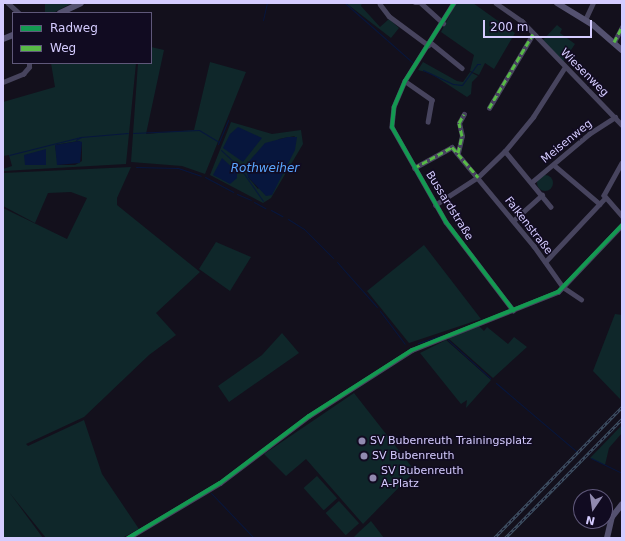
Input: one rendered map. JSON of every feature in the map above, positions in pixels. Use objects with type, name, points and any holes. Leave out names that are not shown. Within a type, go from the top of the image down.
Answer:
[{"type":"street","points":[[8,3],[18,12]]},
{"type":"street","points":[[62,12],[81,3]]},
{"type":"street","points":[[415,3],[421,3],[443,23]]},
{"type":"street","name":"Bussardstraße","points":[[454,3],[406,81],[394,107],[392,127],[436,205],[513,310]]},
{"type":"street","name":"Wiesenweg","points":[[496,3],[522,21],[622,126]]},
{"type":"street","points":[[557,3],[585,20],[622,50]]},
{"type":"street","points":[[585,20],[593,3]]},
{"type":"street","points":[[380,4],[401,26],[406,26],[462,68]]},
{"type":"street","points":[[614,42],[622,27]]},
{"type":"street","points":[[489,108],[533,34]]},
{"type":"street","points":[[3,82],[23,74],[29,67],[29,64]]},
{"type":"street","points":[[436,205],[478,177],[505,151],[533,117],[565,67]]},
{"type":"street","points":[[406,81],[432,100],[428,122]]},
{"type":"street","points":[[414,168],[452,147],[458,153],[463,136],[462,127],[459,123],[464,114]]},
{"type":"street","name":"Meisenweg","points":[[532,182],[589,134],[615,117]]},
{"type":"street","points":[[456,126],[462,127]]},
{"type":"street","points":[[505,151],[551,207]]},
{"type":"street","name":"Falkenstraße","points":[[458,153],[513,220],[563,287],[580,299]]},
{"type":"street","points":[[545,262],[605,198],[605,191],[622,163]]},
{"type":"street","points":[[554,165],[600,204]]},
{"type":"street","points":[[513,220],[542,195]]},
{"type":"street","points":[[605,198],[622,216]]},
{"type":"street","points":[[128,538],[220,484],[309,416],[412,350],[513,310],[543,300],[563,287],[622,225]]},
{"type":"street","points":[[613,521],[622,504]]},
{"type":"green space","points":[[45,3],[72,3],[55,12],[45,12]]},
{"type":"green space","points":[[346,3],[362,3],[361,6],[380,27],[389,19],[399,28],[391,38]]},
{"type":"green space","points":[[456,3],[473,3],[515,33],[494,69],[485,63],[479,75],[470,71],[474,55],[441,32]]},
{"type":"green space","points":[[557,25],[562,29],[560,33],[575,44],[563,62],[542,41]]},
{"type":"green space","points":[[152,47],[164,50],[146,134],[194,130],[210,62],[246,72],[205,174],[182,166],[131,162],[138,64],[152,64]]},
{"type":"green space","points":[[423,62],[457,81],[463,82],[470,72],[478,76],[472,82],[471,94],[467,97],[430,73],[418,70]]},
{"type":"green space","points":[[51,64],[136,64],[126,164],[3,171],[3,169],[12,166],[9,155],[3,156],[3,102],[55,87]],"holes":[[[79,141],[82,143],[82,161],[75,165],[58,165],[55,145]]]},
{"type":"green space","points":[[231,122],[272,134],[301,130],[303,144],[271,198],[263,203],[210,175]],"holes":[[[295,136],[258,189],[248,177],[279,139]]]},
{"type":"green space","points":[[131,167],[117,198],[117,205],[200,272],[156,313],[176,335],[149,355],[84,417],[26,444],[28,446],[84,420],[102,474],[139,529],[122,538],[46,538],[9,492],[43,538],[3,538],[3,208],[67,239],[87,198],[71,192],[48,193],[35,223],[3,206],[3,173]]},
{"type":"green space","points":[[545,175],[551,177],[553,183],[551,189],[545,191],[539,189],[537,183],[539,177]]},
{"type":"green space","points":[[216,242],[251,257],[230,291],[199,269]]},
{"type":"green space","points":[[424,245],[481,319],[409,343],[367,291]]},
{"type":"green space","points":[[615,314],[622,315],[620,399],[593,371]]},
{"type":"green space","points":[[478,325],[484,331],[487,327],[508,344],[514,337],[527,347],[493,378],[448,338]]},
{"type":"green space","points":[[282,333],[299,353],[229,402],[218,386],[262,355]]},
{"type":"green space","points":[[446,340],[491,380],[466,408],[467,400],[461,404],[420,353]]},
{"type":"green space","name":"SV Bubenreuth","points":[[354,393],[415,471],[363,524],[306,459],[286,476],[264,454]]},
{"type":"green space","points":[[622,425],[622,433],[609,448],[605,465],[590,458]]},
{"type":"green space","points":[[317,476],[337,498],[324,510],[304,488]]},
{"type":"green space","points":[[339,501],[359,523],[346,535],[326,513]]},
{"type":"green space","points":[[371,521],[384,538],[353,538],[360,531]]},
{"type":"water","name":"Rothweiher","points":[[238,127],[262,138],[243,162],[223,148],[230,134]]},
{"type":"water","name":"Rothweiher","points":[[288,137],[297,137],[295,150],[272,195],[266,196],[248,177],[245,166],[265,143]]},
{"type":"water","points":[[79,141],[82,142],[80,163],[57,165],[55,145]]},
{"type":"water","points":[[46,149],[46,165],[25,165],[24,155]]},
{"type":"water","name":"Rothweiher","points":[[222,158],[237,172],[237,178],[230,184],[213,175]]},
{"type":"waterway","points":[[263,20],[267,3]]},
{"type":"waterway","points":[[345,3],[413,63]]},
{"type":"waterway","points":[[423,70],[453,84],[462,85],[477,64],[480,64]]},
{"type":"waterway","points":[[218,144],[228,120]]},
{"type":"waterway","points":[[133,133],[199,130],[219,142]]},
{"type":"waterway","points":[[76,140],[81,137],[128,133]]},
{"type":"waterway","points":[[9,155],[81,137]]},
{"type":"waterway","points":[[221,150],[240,168],[263,201]]},
{"type":"waterway","points":[[136,167],[178,168],[201,176]]},
{"type":"waterway","points":[[205,177],[233,192]]},
{"type":"waterway","points":[[237,194],[251,200]]},
{"type":"waterway","points":[[254,202],[265,208]]},
{"type":"waterway","points":[[271,210],[282,216]]},
{"type":"waterway","points":[[288,219],[304,229],[333,258]]},
{"type":"waterway","points":[[337,262],[377,307]]},
{"type":"waterway","points":[[380,311],[405,344]]},
{"type":"waterway","points":[[418,343],[442,335]]},
{"type":"waterway","points":[[448,340],[490,378]]},
{"type":"waterway","points":[[496,383],[577,452]]},
{"type":"waterway","points":[[591,458],[622,473]]},
{"type":"waterway","points":[[211,493],[254,538]]},
{"type":"railway","points":[[494,538],[622,407]]},
{"type":"railway","points":[[505,538],[622,419]]},
{"type":"marked path","points":[[614,42],[622,27]]},
{"type":"marked path","points":[[489,108],[533,34]]},
{"type":"marked path","points":[[458,153],[462,136],[459,123],[464,114]]},
{"type":"marked path","points":[[414,168],[452,147],[478,177]]},
{"type":"cycle path","points":[[454,3],[405,81],[394,107],[392,127],[446,222],[513,310]]},
{"type":"cycle path","points":[[128,538],[220,483],[309,416],[412,350],[558,292],[622,225]]},
{"type":"place","name":"SV Bubenreuth Trainingsplatz","points":[[362,441]]},
{"type":"place","name":"SV Bubenreuth","points":[[364,456]]},
{"type":"place","name":"SV Bubenreuth A-Platz","points":[[373,478]]}]
